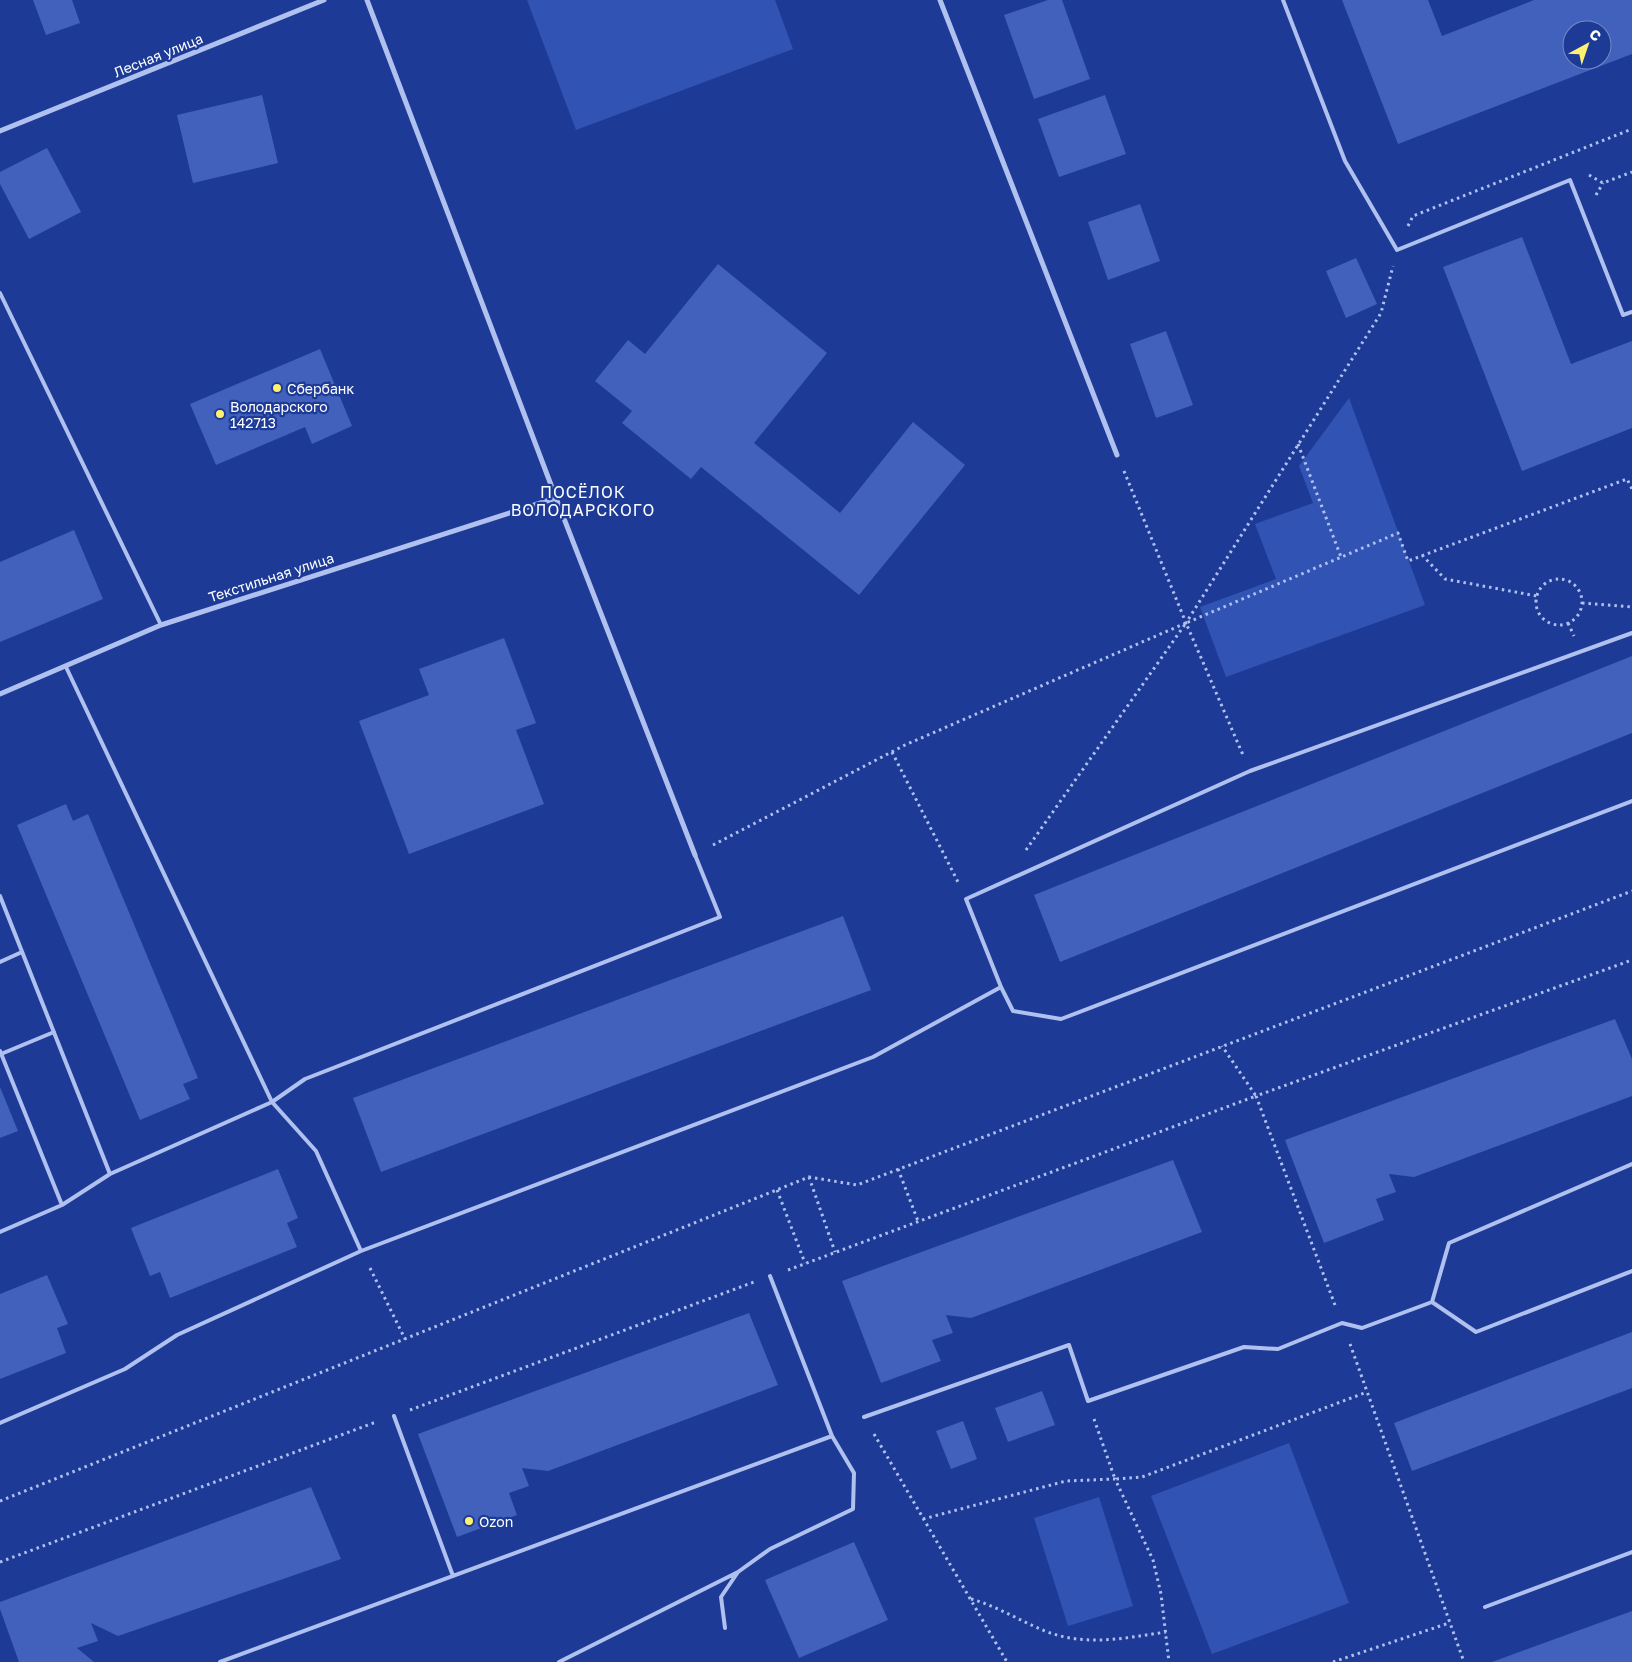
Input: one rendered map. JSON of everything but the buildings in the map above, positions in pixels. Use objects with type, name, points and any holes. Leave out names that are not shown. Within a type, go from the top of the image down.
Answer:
[{"type":"street","name":"Лесная улица","points":[[0,131],[324,0]]},
{"type":"street","points":[[367,0],[694,855]]},
{"type":"street","points":[[940,0],[1117,455]]},
{"type":"street","name":"Текстильная улица","points":[[0,694],[161,625],[556,498]]},
{"type":"lane","points":[[1283,0],[1345,161],[1397,250],[1570,180],[1623,315],[1632,312]]},
{"type":"lane","points":[[0,293],[161,625]]},
{"type":"lane","points":[[1632,633],[1250,771],[966,899],[1001,987],[1013,1011],[1061,1020],[1632,801]]},
{"type":"lane","points":[[66,667],[272,1102],[316,1151],[361,1251]]},
{"type":"lane","points":[[0,1232],[62,1205],[110,1174],[272,1102],[305,1079],[720,917],[694,855]]},
{"type":"lane","points":[[0,896],[110,1174]]},
{"type":"lane","points":[[0,962],[22,952]]},
{"type":"lane","points":[[0,1423],[126,1369],[177,1334],[361,1251],[873,1057],[1001,987]]},
{"type":"lane","points":[[54,1032],[1,1052],[62,1205]]},
{"type":"lane","points":[[1432,1302],[1449,1243],[1632,1164]]},
{"type":"lane","points":[[1432,1302],[1476,1332],[1632,1271]]},
{"type":"lane","points":[[559,1662],[738,1572],[770,1549],[853,1509],[854,1472],[832,1436],[770,1276]]},
{"type":"lane","points":[[864,1417],[1069,1346],[1088,1401],[1244,1347],[1278,1349],[1342,1323],[1362,1328],[1432,1302]]},
{"type":"lane","points":[[394,1416],[453,1576]]},
{"type":"lane","points":[[220,1662],[832,1436]]},
{"type":"lane","points":[[1485,1607],[1632,1552]]},
{"type":"lane","points":[[725,1628],[721,1597],[738,1572]]},
{"type":"path","points":[[1004,882],[1186,623],[1381,313],[1397,250],[1413,216],[1632,129]]},
{"type":"path","points":[[1558,158],[1566,162]]},
{"type":"path","points":[[1581,170],[1603,183],[1632,172]]},
{"type":"path","points":[[1298,444],[1341,557]]},
{"type":"path","points":[[1117,455],[1186,623],[1250,771]]},
{"type":"path","points":[[694,855],[892,752],[1186,623],[1398,534],[1408,561],[1627,479],[1632,489]]},
{"type":"path","points":[[1422,555],[1445,579],[1536,596]]},
{"type":"path","points":[[1562,579],[1576,587],[1582,603],[1575,618],[1560,624],[1551,624],[1539,613],[1536,596],[1546,583],[1562,579]]},
{"type":"path","points":[[1582,603],[1632,607]]},
{"type":"path","points":[[892,752],[966,899]]},
{"type":"path","points":[[0,1501],[809,1177],[857,1185],[1632,891]]},
{"type":"path","points":[[0,1562],[1256,1096],[1632,960]]},
{"type":"path","points":[[1222,1046],[1256,1096],[1368,1392],[1464,1662]]},
{"type":"path","points":[[898,1169],[918,1221]]},
{"type":"path","points":[[809,1177],[835,1252]]},
{"type":"path","points":[[777,1190],[805,1264]]},
{"type":"path","points":[[361,1251],[405,1339]]},
{"type":"path","points":[[923,1519],[1066,1481],[1142,1477],[1368,1392]]},
{"type":"path","points":[[1088,1401],[1116,1479],[1153,1560],[1166,1632],[1169,1662]]},
{"type":"path","points":[[864,1417],[1007,1662]]},
{"type":"path","points":[[971,1599],[987,1604],[1046,1632],[1096,1642],[1166,1632]]},
{"type":"path","points":[[1333,1662],[1449,1623]]},
{"type":"shaded area","points":[[527,0],[775,0],[793,49],[576,130]]},
{"type":"shaded area","points":[[1349,398],[1425,605],[1226,677],[1200,607],[1276,579],[1255,524],[1313,503],[1299,466]]},
{"type":"shaded area","points":[[1289,1443],[1349,1603],[1212,1654],[1151,1496]]},
{"type":"shaded area","points":[[1099,1497],[1133,1606],[1068,1626],[1034,1518]]},
{"type":"place","name":"Сбербанк","points":[[277,388]]},
{"type":"place","name":"Володарского 142713","points":[[220,414]]},
{"type":"place","name":"Ozon","points":[[469,1521]]},
{"type":"district","name":"ПОСЁЛОК ВОЛОДАРСКОГО","points":[[583,501]]}]
